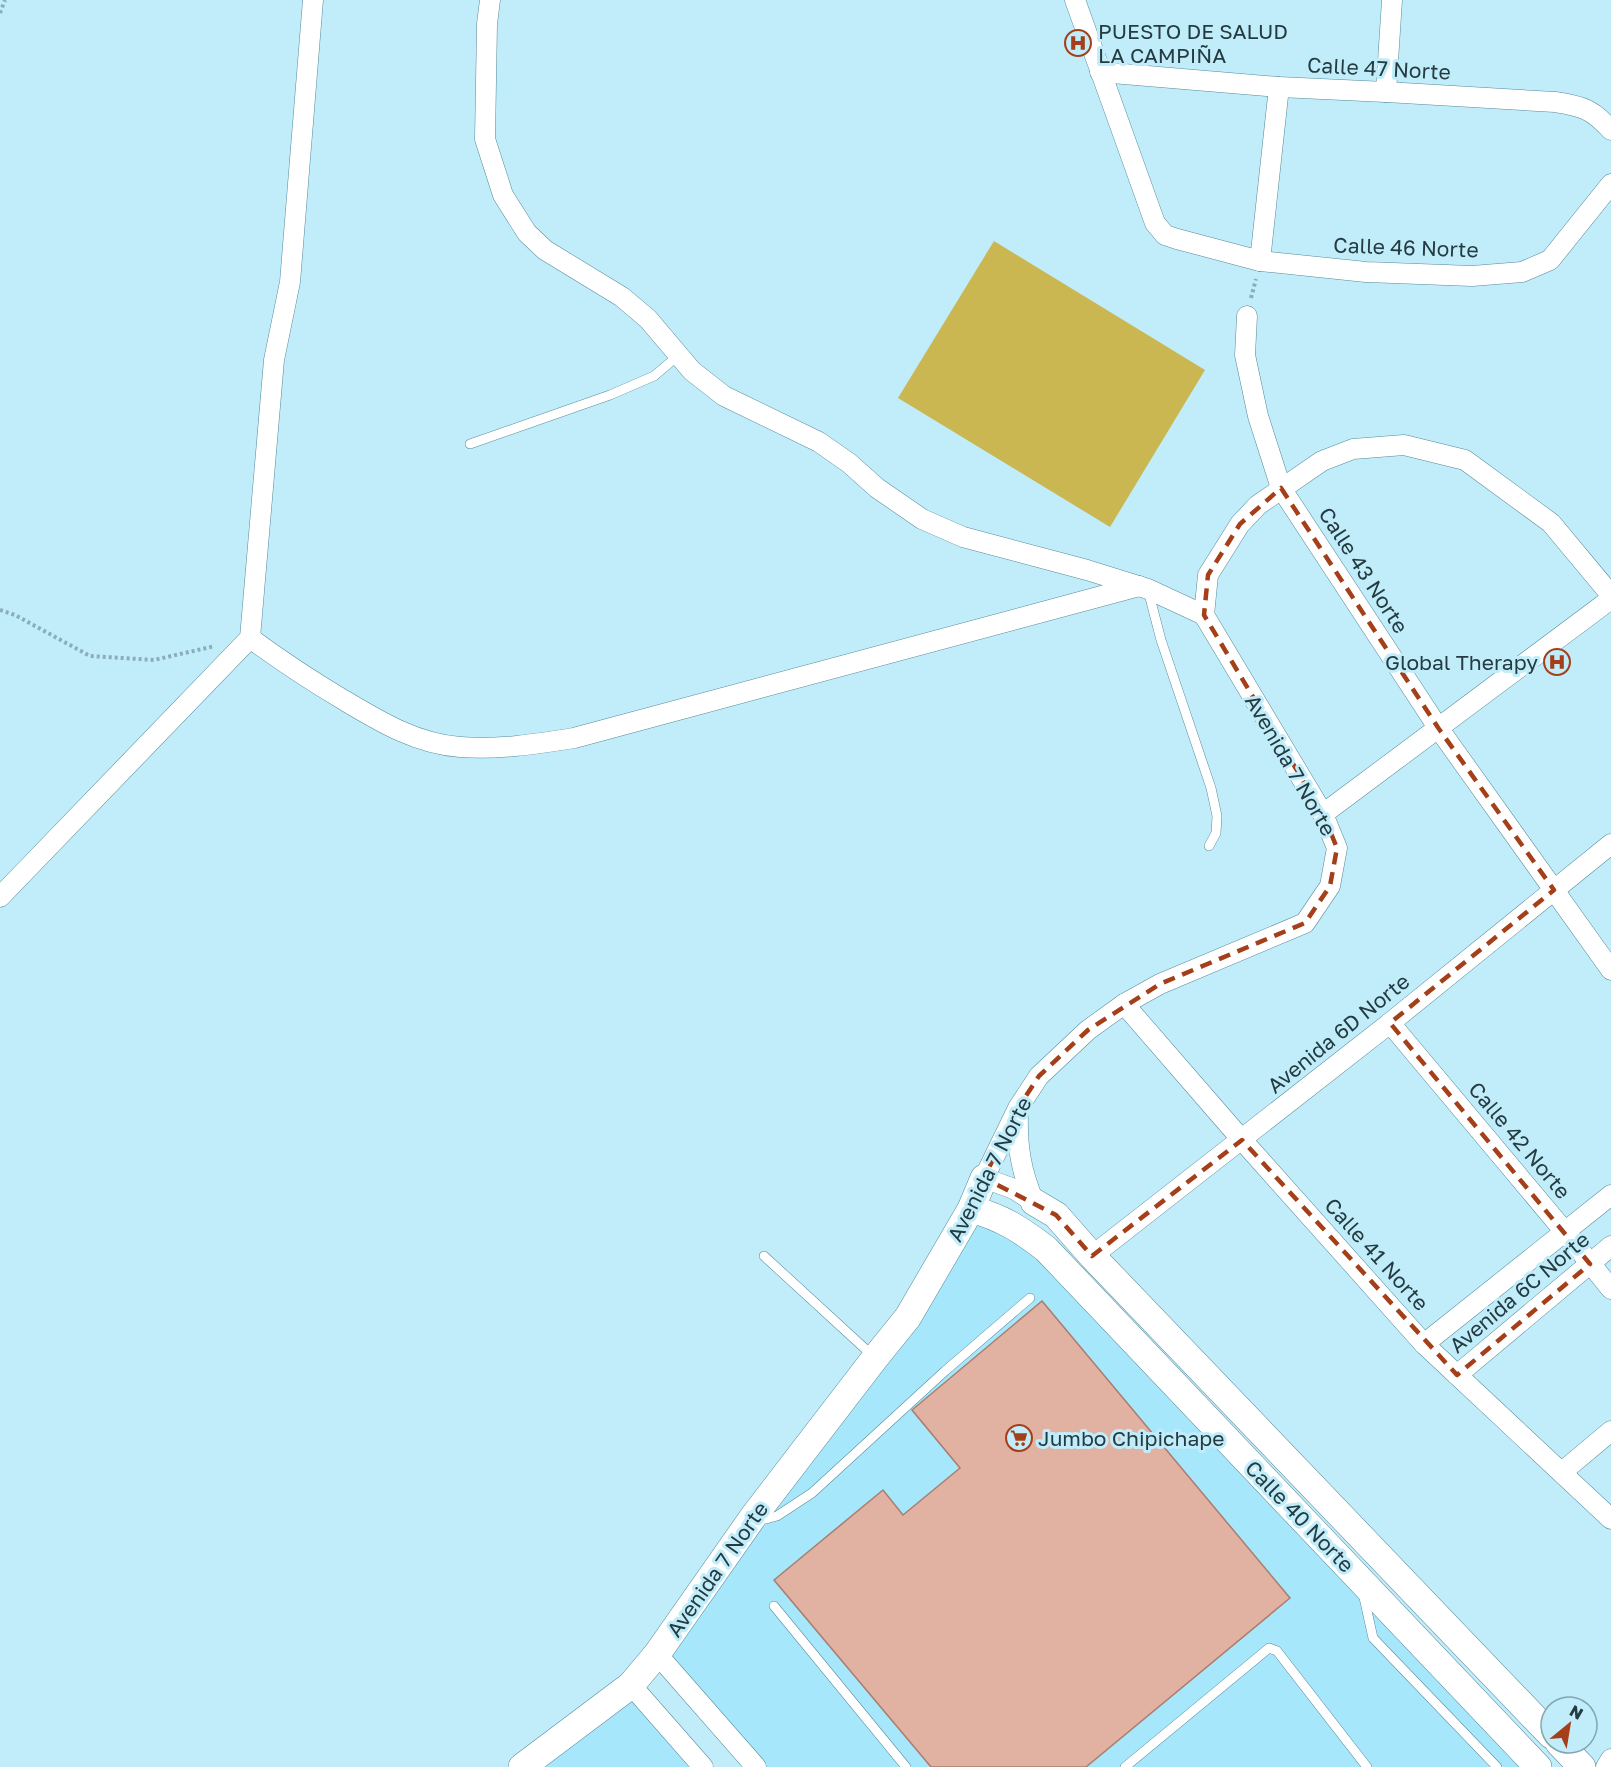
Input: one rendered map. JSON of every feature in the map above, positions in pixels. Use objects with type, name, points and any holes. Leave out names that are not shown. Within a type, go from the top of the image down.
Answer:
[{"type":"street","points":[[0,897],[250,638],[274,360],[290,282],[313,0]]},
{"type":"street","points":[[490,0],[487,24],[485,139],[502,195],[527,233],[545,250],[622,297],[648,319],[692,371],[724,396],[819,442],[849,463],[877,488],[922,519],[963,537],[1144,587],[1204,615],[1208,575],[1239,524],[1258,505],[1322,462],[1353,449],[1404,445],[1465,460],[1551,523],[1611,594]]},
{"type":"street","points":[[1075,0],[1100,72]]},
{"type":"street","points":[[1386,92],[1392,0]]},
{"type":"street","name":"Calle 47 Norte","points":[[1100,72],[1279,87],[1555,102],[1578,106],[1593,112],[1611,130]]},
{"type":"street","name":"Calle 46 Norte","points":[[1100,72],[1155,223],[1165,235],[1260,261],[1366,272],[1472,276],[1522,272],[1550,260],[1611,184]]},
{"type":"street","points":[[1260,261],[1279,87]]},
{"type":"street","name":"Calle 43 Norte","points":[[1247,316],[1245,355],[1247,366],[1258,416],[1281,488],[1439,729],[1611,970]]},
{"type":"street","points":[[250,638],[288,666],[390,727],[421,739],[459,747],[524,746],[574,738],[1144,587]]},
{"type":"street","points":[[1323,814],[1611,599]]},
{"type":"street","name":"Avenida 7 Norte","points":[[522,1767],[631,1685],[657,1654],[753,1517],[908,1317],[971,1209],[1018,1108],[1039,1076],[1088,1030],[1124,1004],[1160,984],[1305,923],[1330,886],[1337,848],[1323,814],[1204,615]]},
{"type":"street","name":"Avenida 6D Norte","points":[[1092,1256],[1390,1023],[1611,844]]},
{"type":"street","name":"Calle 41 Norte","points":[[1124,1004],[1424,1344],[1611,1520]]},
{"type":"street","name":"Calle 42 Norte","points":[[1390,1023],[1611,1289]]},
{"type":"street","points":[[1018,1108],[1017,1137],[1020,1158],[1025,1180],[1034,1202]]},
{"type":"street","name":"Calle 40 Norte","points":[[984,1178],[1014,1189],[1056,1215],[1092,1256],[1539,1722]]},
{"type":"street","name":"Avenida 6C Norte","points":[[1424,1344],[1611,1195]]},
{"type":"street","name":"Calle 40 Norte","points":[[971,1209],[995,1216],[1020,1229],[1046,1249],[1538,1767]]},
{"type":"street","name":"Avenida 6C Norte","points":[[1457,1375],[1611,1246]]},
{"type":"street","points":[[1562,1472],[1611,1431]]},
{"type":"street","points":[[657,1654],[756,1767]]},
{"type":"street","points":[[631,1685],[703,1767]]},
{"type":"street","points":[[1570,1755],[1582,1767]]},
{"type":"street","points":[[1606,1767],[1611,1759]]},
{"type":"lane","points":[[470,444],[600,398],[654,376],[679,355]]},
{"type":"lane","points":[[1144,587],[1211,788],[1217,824],[1216,833],[1209,846]]},
{"type":"lane","points":[[764,1256],[875,1358]]},
{"type":"lane","points":[[753,1517],[766,1519],[777,1516],[812,1493],[945,1371],[1030,1298]]},
{"type":"lane","points":[[1360,1579],[1372,1638],[1497,1767]]},
{"type":"lane","points":[[774,1606],[906,1767]]},
{"type":"lane","points":[[1125,1767],[1269,1648],[1273,1648],[1367,1767]]},
{"type":"path","points":[[0,13],[5,0]]},
{"type":"path","points":[[1247,316],[1260,261]]},
{"type":"path","points":[[0,610],[15,615],[90,656],[154,660],[250,638]]},
{"type":"highlighted area","points":[[1281,488],[1439,729],[1554,890],[1390,1023],[1590,1264],[1457,1375],[1242,1140],[1092,1256],[1056,1215],[984,1178],[1018,1108],[1039,1076],[1088,1030],[1160,984],[1305,923],[1330,886],[1337,848],[1323,814],[1204,615],[1208,575],[1240,524]]},
{"type":"shaded area","points":[[994,241],[1205,370],[1110,527],[898,398]]},
{"type":"shaded area","name":"Jumbo Chipichape","points":[[971,1209],[995,1216],[1538,1767],[756,1767],[657,1654]]},
{"type":"shaded area","points":[[631,1685],[703,1767],[522,1767]]},
{"type":"building","points":[[1042,1301],[1290,1598],[1086,1767],[931,1767],[774,1580],[883,1490],[903,1515],[960,1468],[912,1410]]},
{"type":"place","name":"PUESTO DE SALUD LA CAMPIÑA","points":[[1078,43]]},
{"type":"place","name":"Global Therapy","points":[[1557,662]]},
{"type":"place","name":"Jumbo Chipichape","points":[[1019,1438]]}]
